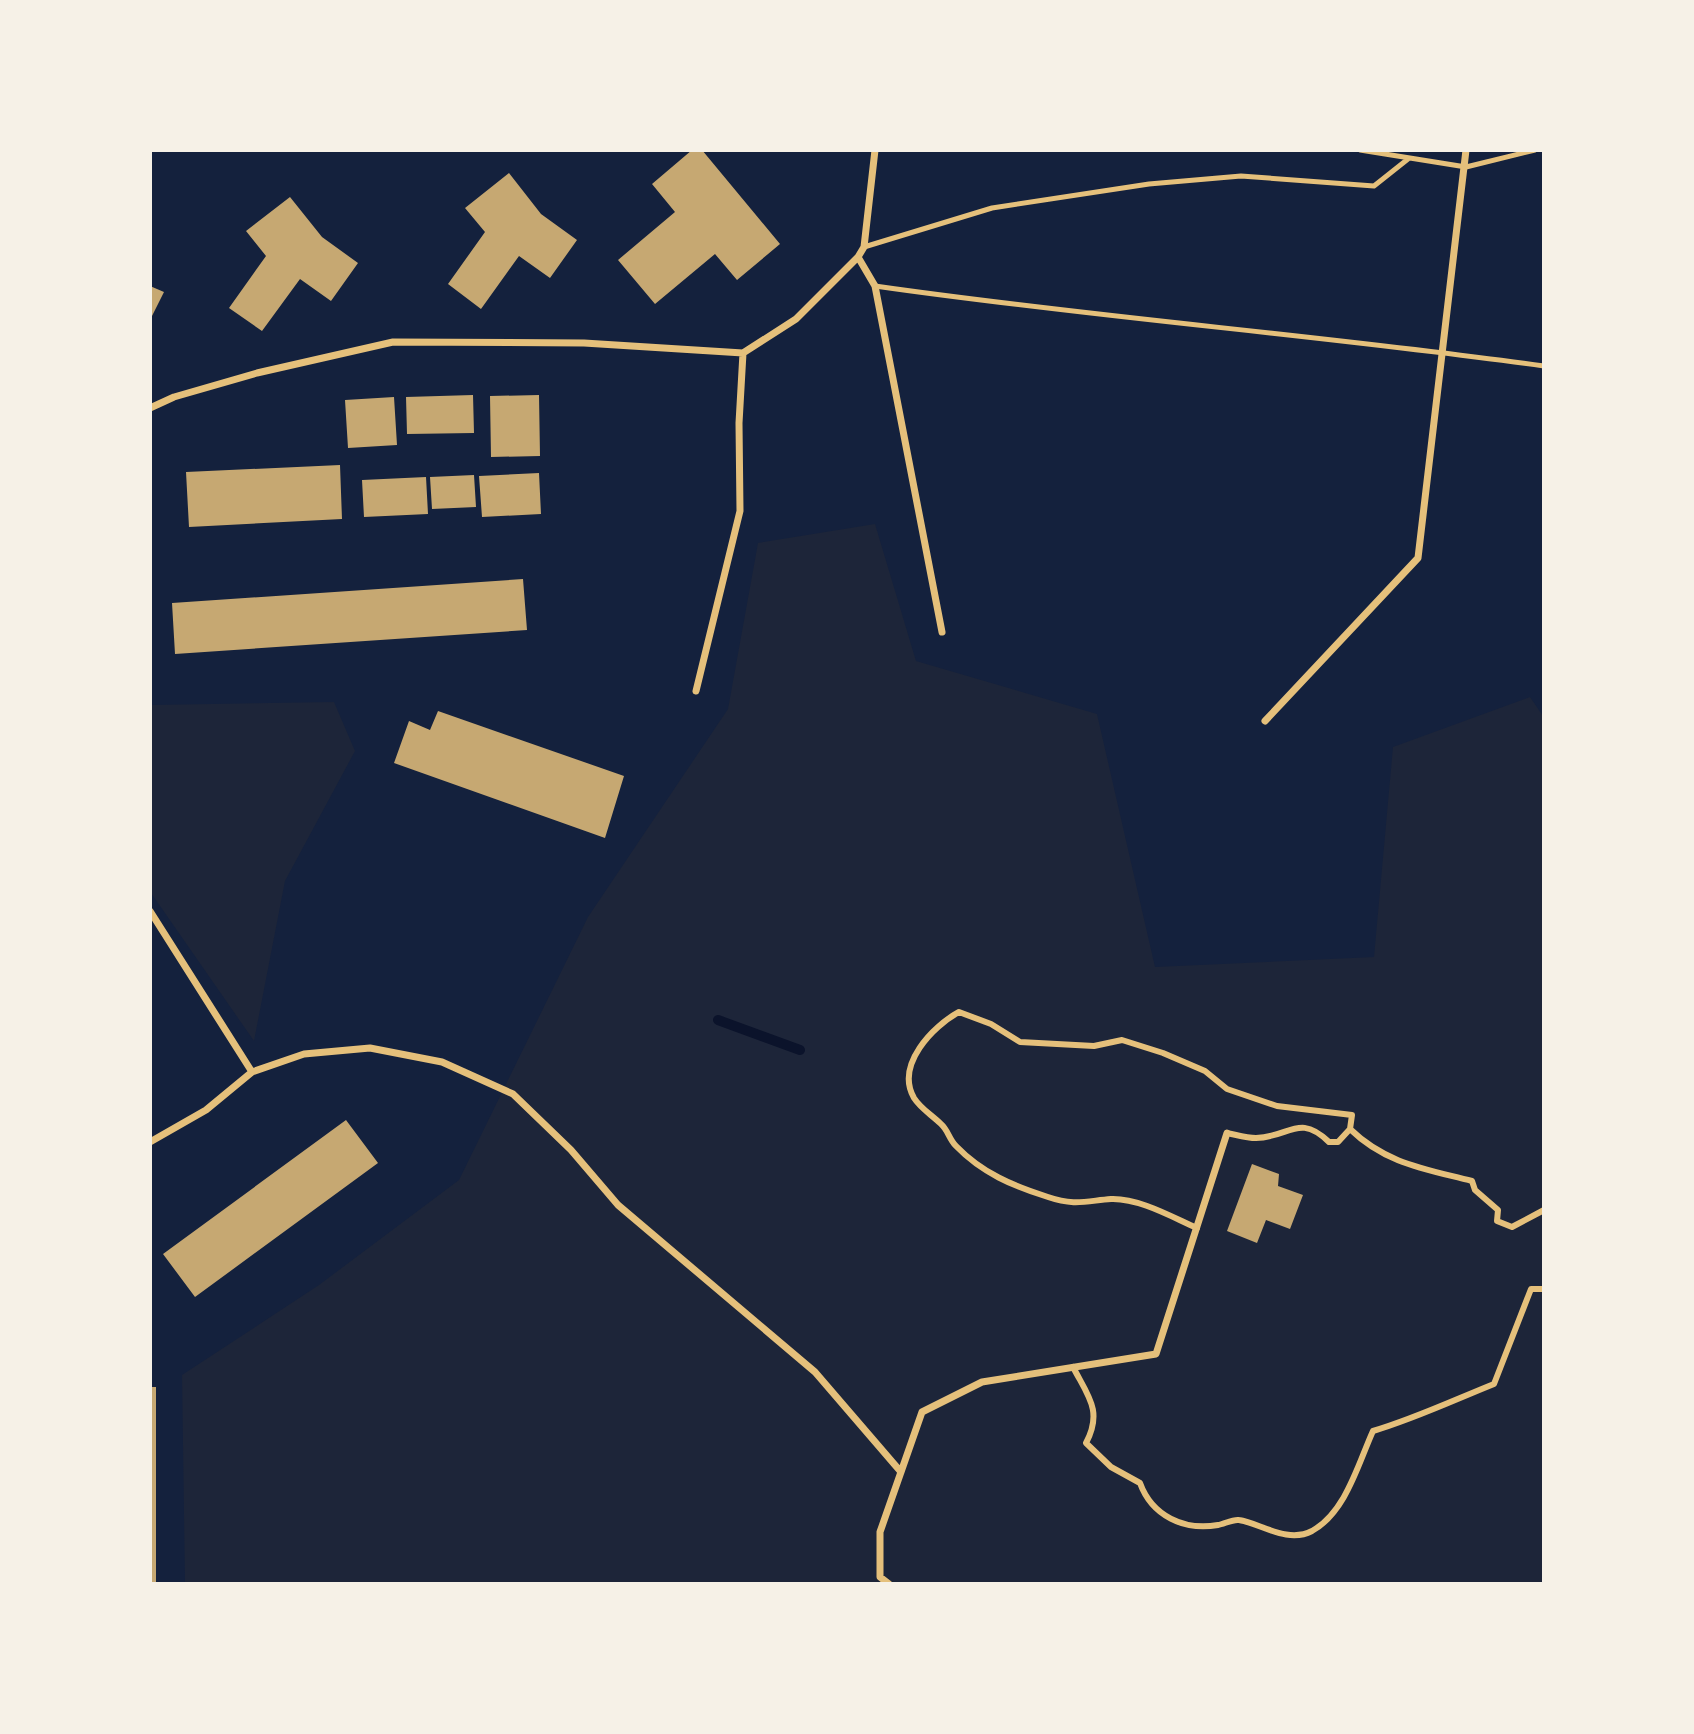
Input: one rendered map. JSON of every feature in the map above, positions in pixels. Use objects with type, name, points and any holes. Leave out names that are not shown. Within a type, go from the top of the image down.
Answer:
[{"type":"street","points":[[150,408],[174,397],[257,373],[393,342],[584,343],[743,353],[796,319],[858,257],[864,247],[875,150]]},
{"type":"street","points":[[1265,721],[1418,558],[1466,150]]},
{"type":"street","points":[[858,257],[875,286],[942,632]]},
{"type":"street","points":[[696,691],[740,511],[738,423],[743,353]]},
{"type":"street","points":[[150,911],[251,1072]]},
{"type":"street","points":[[889,1584],[880,1577],[880,1532],[922,1412],[982,1382],[1156,1354],[1197,1228],[1227,1133],[1255,1138],[1303,1125],[1318,1131],[1329,1142],[1338,1142],[1350,1129],[1352,1115],[1277,1106],[1227,1089],[1205,1071],[1163,1053],[1122,1040],[1094,1046],[1020,1042],[991,1024],[959,1012],[930,1033],[908,1076],[912,1093],[920,1105],[941,1124],[952,1143],[981,1169],[1058,1201],[1078,1204],[1112,1199],[1132,1203],[1197,1228]]},
{"type":"street","points":[[150,1142],[206,1110],[251,1072],[304,1054],[370,1048],[442,1062],[513,1094],[571,1150],[618,1205],[815,1372],[901,1472]]},
{"type":"street","points":[[1350,1129],[1388,1158],[1412,1167],[1472,1181],[1475,1190],[1498,1210],[1497,1221],[1512,1227],[1544,1210]]},
{"type":"street","points":[[1073,1367],[1096,1410],[1093,1430],[1086,1443],[1111,1467],[1140,1483],[1144,1496],[1158,1513],[1184,1524],[1202,1527],[1238,1520],[1293,1535],[1310,1532],[1332,1515],[1341,1502],[1373,1431],[1415,1418],[1444,1402],[1494,1384],[1531,1290],[1544,1289]]},
{"type":"lane","points":[[1360,150],[1466,167],[1535,150]]},
{"type":"lane","points":[[864,247],[992,208],[1149,184],[1241,176],[1374,186],[1408,159]]},
{"type":"lane","points":[[875,286],[1035,309],[1444,352],[1544,366]]},
{"type":"shaded area","points":[[875,524],[916,661],[1097,714],[1155,967],[1374,957],[1393,747],[1530,697],[1543,716],[1543,1583],[185,1583],[182,1375],[319,1285],[459,1180],[588,917],[728,709],[758,543]]},
{"type":"shaded area","points":[[334,702],[355,751],[285,881],[254,1041],[151,893],[152,705]]},
{"type":"building","points":[[692,150],[702,150],[780,244],[737,280],[715,254],[655,304],[618,260],[675,212],[652,184]]},
{"type":"building","points":[[509,173],[541,214],[577,240],[550,278],[519,256],[481,309],[448,284],[485,232],[465,208]]},
{"type":"building","points":[[290,197],[322,237],[358,263],[331,301],[300,279],[262,331],[229,308],[266,256],[246,231]]},
{"type":"building","points":[[150,286],[164,292],[150,320]]},
{"type":"building","points":[[473,395],[474,433],[407,434],[406,397]]},
{"type":"building","points":[[539,395],[540,456],[491,457],[490,396]]},
{"type":"building","points":[[394,397],[397,445],[348,448],[345,400]]},
{"type":"building","points":[[340,465],[342,519],[189,527],[186,472]]},
{"type":"building","points":[[539,473],[541,514],[482,517],[479,476]]},
{"type":"building","points":[[474,475],[476,507],[432,509],[430,477]]},
{"type":"building","points":[[426,477],[428,514],[364,517],[362,480]]},
{"type":"building","points":[[523,579],[527,630],[175,654],[172,603]]},
{"type":"building","points":[[438,711],[624,776],[605,838],[394,763],[409,721],[430,730]]},
{"type":"building","points":[[346,1120],[378,1163],[195,1297],[163,1254]]},
{"type":"building","points":[[1252,1164],[1279,1174],[1278,1186],[1303,1195],[1290,1229],[1266,1220],[1257,1243],[1227,1231]]},
{"type":"building","points":[[150,1387],[156,1387],[156,1584],[150,1584]]},
{"type":"waterway","points":[[718,1020],[800,1050]]}]
